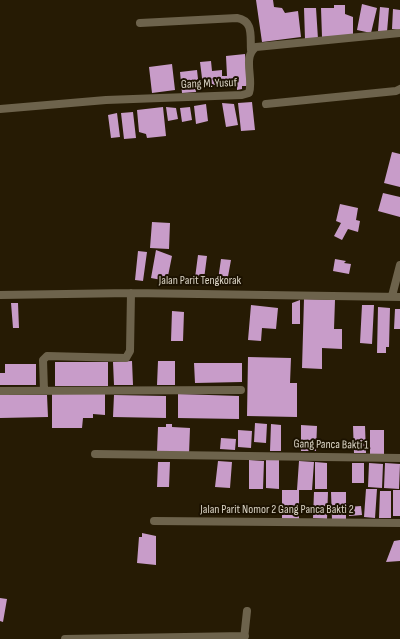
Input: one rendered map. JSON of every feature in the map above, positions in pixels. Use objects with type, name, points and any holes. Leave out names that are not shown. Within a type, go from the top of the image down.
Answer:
[{"type":"street","name":"Gang M. Yusuf","points":[[0,109],[106,100],[242,96],[249,93],[251,87],[249,55],[251,50],[249,25],[243,19],[237,18],[140,23]]},
{"type":"street","points":[[251,50],[256,47],[400,33]]},
{"type":"street","points":[[266,104],[396,91],[400,89]]},
{"type":"street","points":[[396,297],[400,265]]},
{"type":"street","points":[[44,391],[43,360],[47,356],[126,358],[129,355],[131,293]]},
{"type":"street","name":"Jalan Parit Tengkorak","points":[[0,295],[131,293],[396,297]]},
{"type":"street","points":[[0,391],[241,390]]},
{"type":"street","name":"Gang Panca Bakti 1","points":[[95,454],[400,458]]},
{"type":"street","name":"Jalan Parit Nomor 2 Gang Panca Bakti 2","points":[[154,522],[400,523]]},
{"type":"street","points":[[65,639],[245,637],[247,611]]},
{"type":"building","points":[[256,0],[273,0],[274,7],[282,8],[285,13],[298,11],[301,37],[262,42]]},
{"type":"building","points":[[362,4],[377,8],[371,33],[357,30]]},
{"type":"building","points":[[334,5],[345,5],[345,14],[353,17],[353,36],[322,37],[321,8],[334,8]]},
{"type":"building","points":[[380,7],[389,8],[387,32],[378,31]]},
{"type":"building","points":[[304,8],[316,8],[318,39],[305,39]]},
{"type":"building","points":[[393,9],[400,10],[400,30],[392,29]]},
{"type":"building","points":[[245,54],[248,86],[242,86],[242,89],[237,90],[237,83],[203,86],[200,62],[211,61],[212,71],[222,70],[222,76],[227,76],[226,56]]},
{"type":"building","points":[[172,64],[175,90],[152,93],[149,67]]},
{"type":"building","points":[[197,70],[198,79],[195,81],[196,92],[182,93],[180,72]]},
{"type":"building","points":[[252,102],[255,130],[241,131],[238,103]]},
{"type":"building","points":[[222,103],[234,104],[238,125],[226,127]]},
{"type":"building","points":[[206,104],[208,121],[196,124],[194,106]]},
{"type":"building","points":[[163,107],[166,136],[147,138],[146,134],[139,132],[137,110]]},
{"type":"building","points":[[166,107],[176,108],[178,119],[168,121]]},
{"type":"building","points":[[190,107],[192,120],[182,122],[180,108]]},
{"type":"building","points":[[133,112],[136,138],[124,139],[121,113]]},
{"type":"building","points":[[117,113],[120,137],[111,138],[108,115]]},
{"type":"building","points":[[392,152],[400,154],[400,187],[384,183]]},
{"type":"building","points":[[383,193],[400,197],[400,217],[378,211]]},
{"type":"building","points":[[340,204],[358,208],[356,220],[360,221],[358,232],[348,229],[342,240],[334,236],[341,223],[336,221]]},
{"type":"building","points":[[152,222],[170,223],[169,249],[150,248]]},
{"type":"building","points":[[156,250],[172,256],[167,281],[151,278]]},
{"type":"building","points":[[138,251],[147,252],[143,281],[135,280]]},
{"type":"building","points":[[198,255],[207,256],[204,279],[195,278]]},
{"type":"building","points":[[221,259],[231,260],[227,282],[218,280]]},
{"type":"building","points":[[335,259],[346,261],[344,263],[351,264],[349,274],[333,271]]},
{"type":"building","points":[[304,299],[335,300],[334,329],[342,329],[342,349],[322,348],[322,369],[302,368]]},
{"type":"building","points":[[300,300],[300,324],[292,324],[292,303]]},
{"type":"building","points":[[11,303],[18,303],[19,328],[13,328]]},
{"type":"building","points":[[251,305],[278,308],[276,329],[262,328],[261,341],[248,340]]},
{"type":"building","points":[[362,305],[374,305],[372,344],[360,343]]},
{"type":"building","points":[[378,307],[390,308],[389,347],[386,347],[386,353],[377,353]]},
{"type":"building","points":[[395,309],[400,309],[400,329],[394,329]]},
{"type":"building","points":[[172,311],[184,312],[183,341],[171,341]]},
{"type":"building","points":[[248,357],[291,358],[290,383],[297,383],[297,417],[247,416]]},
{"type":"building","points":[[132,361],[133,385],[114,385],[113,362]]},
{"type":"building","points":[[158,361],[175,361],[175,385],[157,385]]},
{"type":"building","points":[[55,362],[108,362],[108,386],[55,386]]},
{"type":"building","points":[[194,363],[242,363],[242,382],[195,383]]},
{"type":"building","points":[[5,364],[36,364],[36,385],[0,385],[0,373],[5,373]]},
{"type":"building","points":[[52,392],[105,393],[105,415],[93,414],[93,418],[83,418],[82,428],[52,428]]},
{"type":"building","points":[[178,394],[239,396],[239,419],[178,418]]},
{"type":"building","points":[[0,395],[47,395],[48,417],[0,418]]},
{"type":"building","points":[[114,395],[166,396],[166,418],[113,417]]},
{"type":"building","points":[[255,423],[267,424],[266,443],[254,442]]},
{"type":"building","points":[[166,424],[172,424],[172,427],[190,428],[189,454],[157,452],[158,427],[166,427]]},
{"type":"building","points":[[271,424],[281,425],[281,451],[270,451]]},
{"type":"building","points":[[301,425],[317,426],[316,451],[301,451]]},
{"type":"building","points":[[353,426],[365,426],[366,453],[354,453]]},
{"type":"building","points":[[238,430],[252,431],[251,448],[238,447]]},
{"type":"building","points":[[370,430],[384,430],[384,454],[370,455]]},
{"type":"building","points":[[221,438],[236,439],[235,450],[220,449]]},
{"type":"building","points":[[266,459],[279,460],[279,489],[266,488]]},
{"type":"building","points":[[249,460],[264,461],[263,489],[249,489]]},
{"type":"building","points":[[218,461],[232,462],[230,488],[215,487]]},
{"type":"building","points":[[299,461],[314,462],[312,490],[297,490]]},
{"type":"building","points":[[158,462],[170,462],[169,487],[157,487]]},
{"type":"building","points":[[315,462],[327,463],[327,489],[315,489]]},
{"type":"building","points":[[352,463],[364,463],[364,483],[352,483]]},
{"type":"building","points":[[369,463],[383,464],[382,488],[368,487]]},
{"type":"building","points":[[385,463],[400,464],[399,489],[384,488]]},
{"type":"building","points":[[366,489],[377,489],[375,518],[364,517]]},
{"type":"building","points":[[282,490],[299,490],[299,519],[282,519]]},
{"type":"building","points":[[393,490],[400,490],[400,516],[393,516]]},
{"type":"building","points":[[380,491],[391,491],[391,518],[379,518]]},
{"type":"building","points":[[314,492],[328,492],[327,519],[313,518]]},
{"type":"building","points":[[331,492],[346,492],[346,520],[332,520]]},
{"type":"building","points":[[361,506],[362,515],[349,516],[348,507]]},
{"type":"building","points":[[142,533],[156,536],[156,565],[137,563],[139,537],[142,537]]},
{"type":"building","points":[[400,540],[400,561],[386,562],[394,541]]},
{"type":"building","points":[[0,598],[7,599],[3,622],[0,621]]}]
